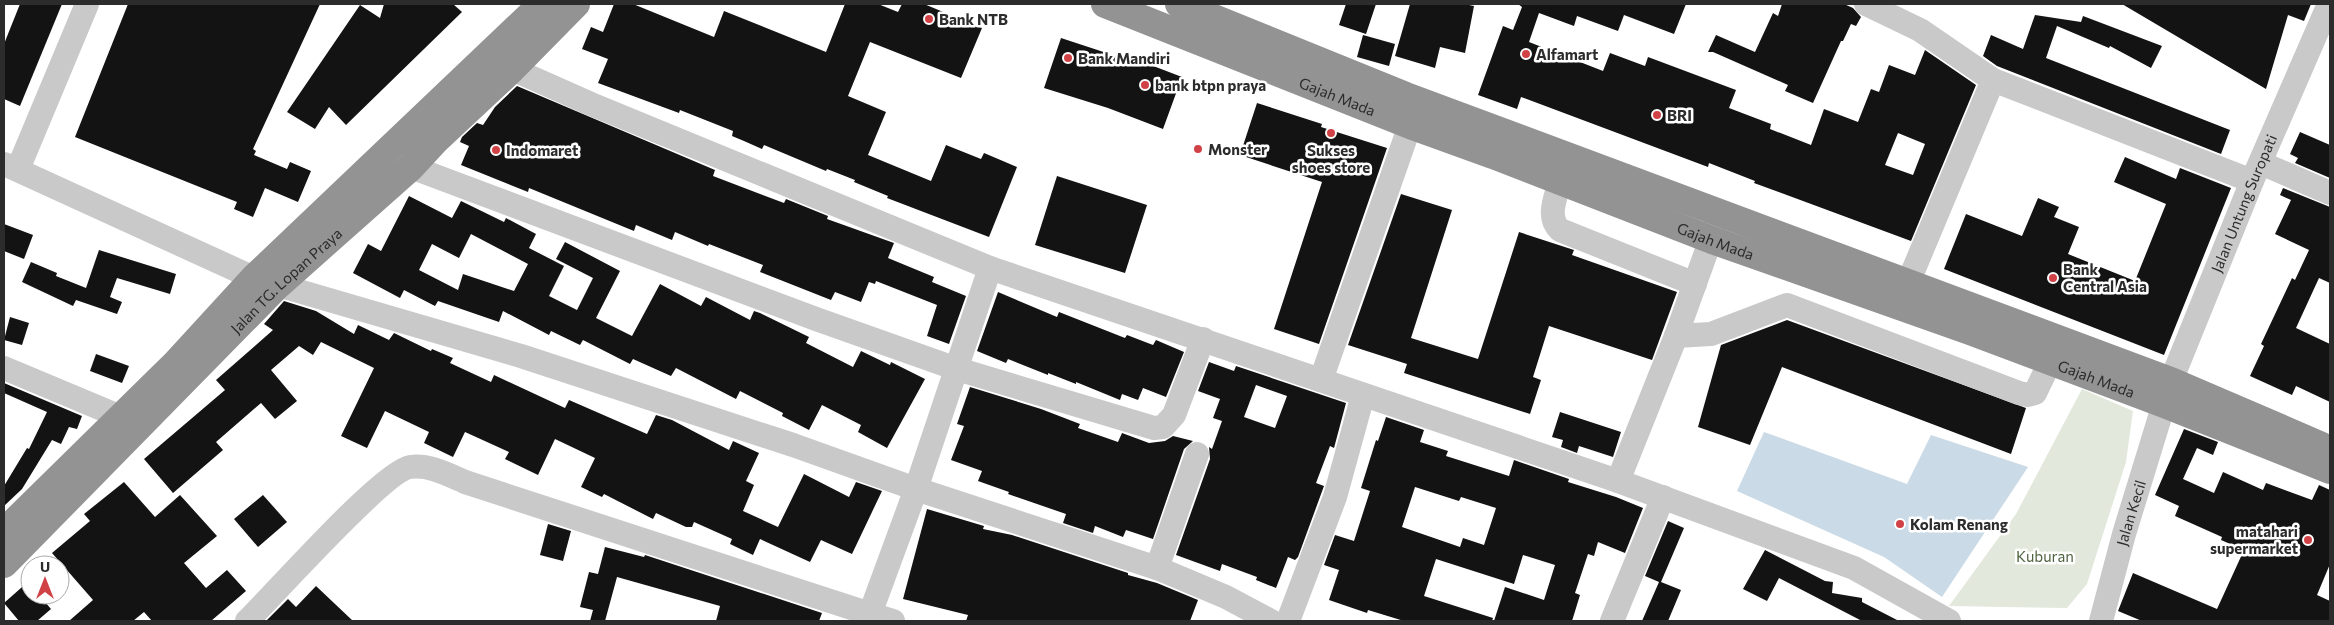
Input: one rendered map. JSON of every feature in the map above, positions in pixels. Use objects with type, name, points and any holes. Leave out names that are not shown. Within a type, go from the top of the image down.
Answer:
[{"type":"highway","name":"Jalan TG. Lopan Praya","points":[[4,564],[265,282],[542,4]]},
{"type":"highway","name":"Jalan TG. Lopan Praya","points":[[4,532],[176,363],[265,282],[411,167],[436,140],[512,69],[576,4]]},
{"type":"highway","name":"Gajah Mada","points":[[1104,4],[1410,125],[1712,240],[1970,331],[2050,362],[2167,393],[2330,449]]},
{"type":"highway","name":"Gajah Mada","points":[[1179,4],[1406,96],[1908,283],[2167,393],[2330,470]]},
{"type":"street","points":[[87,4],[11,167],[265,282],[521,356],[793,445],[916,489],[1157,568],[1226,597],[1271,621]]},
{"type":"street","points":[[1866,4],[1920,30],[1993,80],[2256,172],[2330,193]]},
{"type":"street","name":"Jalan Untung Suropati","points":[[2167,393],[2256,172],[2329,4]]},
{"type":"street","points":[[512,69],[600,108],[990,268],[1618,481],[1854,568],[1944,620]]},
{"type":"street","points":[[1908,283],[1993,80]]},
{"type":"street","points":[[1321,380],[1410,125]]},
{"type":"street","points":[[411,167],[655,260],[956,369],[1159,429],[1170,422],[1174,415],[1203,339]]},
{"type":"street","points":[[1560,181],[1552,213],[1555,225],[1560,230],[1695,284]]},
{"type":"street","points":[[1618,481],[1676,336],[1712,240],[1720,213]]},
{"type":"street","points":[[869,617],[916,489],[990,268]]},
{"type":"street","points":[[1676,336],[1711,334],[1787,305],[2028,395],[2036,393],[2050,362]]},
{"type":"street","points":[[4,368],[121,416]]},
{"type":"street","name":"Jalan Kecil","points":[[2101,621],[2124,534],[2167,393]]},
{"type":"street","points":[[1288,621],[1335,497],[1363,395]]},
{"type":"street","points":[[1157,568],[1197,454]]},
{"type":"street","points":[[247,621],[359,506],[389,478],[409,467],[432,469],[465,482],[869,617],[893,621]]},
{"type":"street","points":[[1612,621],[1663,497]]},
{"type":"green space","name":"Kuburan","points":[[2082,389],[2133,411],[2126,462],[2087,584],[2067,608],[1949,606],[2016,514]]},
{"type":"water","name":"Kolam Renang","points":[[1764,432],[1907,484],[1931,435],[2028,467],[1942,597],[1884,557],[1737,491]]},
{"type":"building","points":[[20,4],[62,4],[20,106],[4,99],[4,44]]},
{"type":"building","points":[[128,4],[320,4],[253,149],[256,151],[254,155],[287,169],[290,162],[311,171],[298,202],[265,188],[253,217],[234,209],[237,202],[75,137]]},
{"type":"building","points":[[384,4],[453,4],[462,12],[346,125],[329,107],[315,129],[287,112],[360,5],[380,18]]},
{"type":"building","points":[[614,4],[633,4],[714,37],[724,11],[826,52],[845,4],[878,4],[898,12],[902,4],[924,4],[982,28],[961,78],[870,42],[848,96],[886,112],[868,155],[931,181],[946,145],[981,159],[984,153],[1017,167],[989,237],[887,198],[888,196],[854,182],[855,180],[827,169],[826,171],[764,145],[762,149],[732,136],[733,131],[680,110],[679,113],[598,83],[608,59],[582,49],[591,27],[603,32]]},
{"type":"building","points":[[1346,4],[1376,4],[1366,34],[1339,25]]},
{"type":"building","points":[[1410,4],[1464,4],[1474,6],[1465,53],[1440,47],[1435,68],[1395,56]]},
{"type":"building","points":[[1518,4],[1686,4],[1674,34],[1624,15],[1618,31],[1577,16],[1574,26],[1539,13],[1529,42],[1603,71],[1610,53],[1645,66],[1648,57],[1736,90],[1729,108],[1771,124],[1770,129],[1811,145],[1824,109],[1858,122],[1871,89],[1879,92],[1889,65],[1915,75],[1925,50],[1976,85],[1911,241],[1754,183],[1755,181],[1709,163],[1708,167],[1521,97],[1517,109],[1478,95],[1503,26],[1513,30],[1522,7]],"holes":[[[1898,133],[1925,144],[1913,175],[1885,165]]]},
{"type":"building","points":[[1782,4],[1844,4],[1853,8],[1861,17],[1856,26],[1851,24],[1843,41],[1841,41],[1813,103],[1785,91],[1788,85],[1713,52],[1708,52],[1716,35],[1755,52],[1773,13],[1778,16]]},
{"type":"building","points":[[2122,4],[2311,4],[2304,21],[2288,15],[2266,89]]},
{"type":"building","points":[[2035,15],[2081,22],[2083,16],[2162,46],[2151,68],[2110,46],[2109,48],[2057,26],[2046,58],[2230,130],[2221,154],[1997,66],[1983,56],[1991,35],[2023,49]]},
{"type":"building","points":[[1363,35],[1395,44],[1389,66],[1357,57]]},
{"type":"building","points":[[1061,38],[1134,62],[1135,59],[1182,77],[1163,129],[1108,108],[1044,88]]},
{"type":"building","points":[[517,86],[715,170],[713,176],[784,203],[786,199],[828,216],[827,219],[894,243],[888,258],[934,277],[932,282],[966,296],[949,344],[927,336],[937,305],[876,281],[875,284],[869,282],[861,302],[835,292],[831,300],[760,272],[763,265],[709,244],[708,246],[675,232],[672,240],[636,225],[634,231],[529,188],[528,192],[461,165],[469,146],[460,142],[462,137],[477,123],[483,125],[495,107]]},
{"type":"building","points":[[1257,103],[1322,124],[1321,127],[1387,148],[1319,344],[1274,329],[1322,182],[1240,155]]},
{"type":"building","points":[[2300,132],[2330,145],[2330,178],[2295,163],[2298,158],[2290,154]]},
{"type":"building","points":[[2125,157],[2176,179],[2180,168],[2231,188],[2164,355],[1944,269],[1966,214],[2022,236],[2038,198],[2059,207],[2054,217],[2079,227],[2068,254],[2135,281],[2166,204],[2114,182]]},
{"type":"building","points":[[1057,176],[1147,205],[1125,273],[1035,245]]},
{"type":"building","points":[[2283,188],[2330,207],[2330,283],[2319,278],[2296,328],[2330,344],[2330,402],[2296,386],[2292,395],[2250,376],[2264,346],[2261,344],[2292,278],[2295,280],[2309,250],[2275,234],[2291,200],[2280,195]]},
{"type":"building","points":[[1401,194],[1452,210],[1411,338],[1478,359],[1519,232],[1574,250],[1572,255],[1677,292],[1652,360],[1549,326],[1533,377],[1541,380],[1530,414],[1404,373],[1407,364],[1348,345]]},
{"type":"building","points":[[409,196],[452,218],[461,201],[504,222],[506,218],[536,234],[529,248],[564,266],[549,296],[577,310],[593,278],[556,259],[565,242],[620,271],[596,318],[632,336],[660,284],[701,306],[706,297],[750,320],[754,311],[760,313],[809,337],[806,343],[853,367],[861,351],[890,365],[891,362],[925,379],[887,448],[858,432],[861,425],[822,405],[809,430],[782,416],[783,413],[740,391],[736,399],[676,368],[671,376],[633,359],[630,364],[583,340],[580,345],[551,331],[549,335],[503,311],[499,322],[438,301],[435,306],[404,290],[400,298],[353,273],[368,244],[381,251]],"holes":[[[471,234],[528,264],[514,291],[463,274],[458,290],[419,270],[432,244],[459,258]]]},
{"type":"building","points":[[4,224],[33,235],[24,259],[4,251]]},
{"type":"building","points":[[99,250],[176,274],[170,294],[117,278],[110,297],[122,302],[117,314],[76,300],[73,306],[22,282],[31,262],[57,273],[56,276],[86,288]]},
{"type":"building","points":[[998,292],[1057,317],[1059,312],[1125,338],[1127,335],[1153,345],[1156,340],[1184,352],[1166,397],[1143,388],[1138,400],[1122,394],[1120,400],[1076,382],[1076,384],[1048,373],[1048,375],[1008,359],[1006,363],[977,351]]},
{"type":"building","points":[[284,301],[316,311],[354,334],[358,325],[389,340],[394,333],[431,351],[432,349],[453,358],[450,363],[491,382],[494,375],[565,408],[569,400],[647,434],[656,415],[672,420],[729,450],[733,441],[759,453],[746,481],[754,485],[743,511],[778,527],[804,474],[849,497],[856,482],[882,491],[852,554],[821,540],[810,562],[760,539],[753,555],[730,544],[732,539],[694,522],[692,527],[686,527],[656,513],[653,519],[604,494],[602,497],[581,487],[595,458],[555,439],[538,475],[505,459],[509,452],[465,432],[453,457],[424,443],[429,432],[385,411],[367,448],[341,436],[374,368],[321,342],[313,355],[299,346],[271,370],[297,401],[275,419],[261,403],[216,442],[223,450],[173,493],[144,459],[225,390],[216,380],[273,330],[264,324]]},
{"type":"building","points":[[10,317],[29,323],[22,345],[4,340]]},
{"type":"building","points":[[1787,320],[2026,408],[2011,454],[1782,367],[1750,445],[1698,427],[1721,345]]},
{"type":"building","points":[[96,354],[129,366],[122,383],[90,371]]},
{"type":"building","points":[[1209,362],[1234,371],[1236,366],[1346,403],[1334,448],[1330,446],[1316,483],[1324,486],[1298,557],[1295,560],[1288,557],[1276,588],[1256,580],[1257,577],[1222,564],[1220,571],[1176,555],[1210,459],[1209,447],[1212,449],[1222,421],[1213,418],[1220,399],[1198,391]],"holes":[[[1256,385],[1287,396],[1275,428],[1244,417]]]},
{"type":"building","points":[[4,383],[82,416],[77,429],[69,427],[61,444],[52,440],[22,489],[4,506],[4,486],[27,448],[29,449],[47,412],[4,393]]},
{"type":"building","points":[[970,387],[1041,409],[1080,424],[1078,428],[1118,442],[1122,433],[1149,443],[1165,441],[1173,436],[1193,441],[1184,449],[1153,539],[1126,530],[1123,537],[1095,526],[1093,533],[1063,523],[1066,514],[1008,494],[1009,492],[978,481],[982,471],[951,460],[964,426],[957,424]]},
{"type":"building","points":[[1560,412],[1621,432],[1613,457],[1579,446],[1577,453],[1561,447],[1563,440],[1552,437]]},
{"type":"building","points":[[1386,417],[1424,430],[1420,442],[1448,451],[1446,456],[1509,476],[1514,460],[1569,479],[1568,482],[1616,497],[1643,508],[1625,553],[1598,542],[1594,556],[1588,554],[1575,593],[1580,595],[1572,621],[1494,621],[1505,587],[1544,600],[1555,565],[1523,555],[1514,584],[1436,559],[1424,596],[1493,618],[1492,621],[1404,621],[1368,610],[1367,613],[1329,600],[1339,570],[1324,565],[1335,535],[1354,541],[1370,491],[1361,488],[1376,440],[1378,441]],"holes":[[[1415,487],[1459,501],[1461,497],[1496,508],[1484,545],[1463,538],[1460,547],[1402,527]]]},
{"type":"building","points":[[2184,429],[2218,442],[2213,455],[2197,448],[2183,479],[2214,493],[2223,472],[2263,490],[2266,483],[2312,500],[2319,485],[2330,490],[2330,564],[2317,595],[2330,601],[2330,621],[2142,621],[2118,611],[2133,573],[2217,609],[2244,550],[2221,540],[2222,537],[2175,516],[2179,506],[2155,495]]},
{"type":"building","points":[[124,482],[155,517],[180,495],[217,536],[184,563],[206,588],[227,570],[246,591],[211,621],[152,621],[144,612],[133,621],[69,621],[93,600],[70,574],[70,555],[54,555],[52,553],[90,521],[84,514]]},
{"type":"building","points":[[263,495],[287,522],[258,547],[234,519]]},
{"type":"building","points":[[927,509],[984,526],[983,529],[1012,535],[1128,573],[1128,575],[1157,583],[1198,600],[1190,621],[966,621],[968,615],[903,599]]},
{"type":"building","points":[[1668,521],[1684,528],[1661,582],[1681,590],[1668,621],[1642,621],[1659,582],[1645,576]]},
{"type":"building","points":[[548,524],[571,531],[563,561],[540,555]]},
{"type":"building","points":[[605,547],[644,557],[645,555],[822,613],[819,621],[716,621],[720,606],[617,577],[605,621],[590,621],[593,610],[580,607],[589,572],[598,574]]},
{"type":"building","points":[[1765,550],[1825,581],[1833,582],[1832,593],[1862,598],[1862,602],[1899,621],[1862,621],[1779,578],[1767,601],[1743,589]]},
{"type":"building","points":[[316,586],[353,621],[266,621],[288,599],[296,607]]},
{"type":"building","points":[[20,589],[20,605],[48,605],[51,609],[37,621],[19,621],[4,603]]},
{"type":"place","name":"Bank NTB","points":[[929,19]]},
{"type":"place","name":"Alfamart","points":[[1526,54]]},
{"type":"place","name":"Bank Mandiri","points":[[1068,58]]},
{"type":"place","name":"bank btpn praya","points":[[1145,85]]},
{"type":"place","name":"BRI","points":[[1657,115]]},
{"type":"place","name":"Sukses shoes store","points":[[1331,133]]},
{"type":"place","name":"Monster","points":[[1198,149]]},
{"type":"place","name":"Indomaret","points":[[496,150]]},
{"type":"place","name":"Bank Central Asia","points":[[2053,278]]},
{"type":"place","name":"Kolam Renang","points":[[1900,524]]},
{"type":"place","name":"matahari supermarket","points":[[2308,540]]}]
